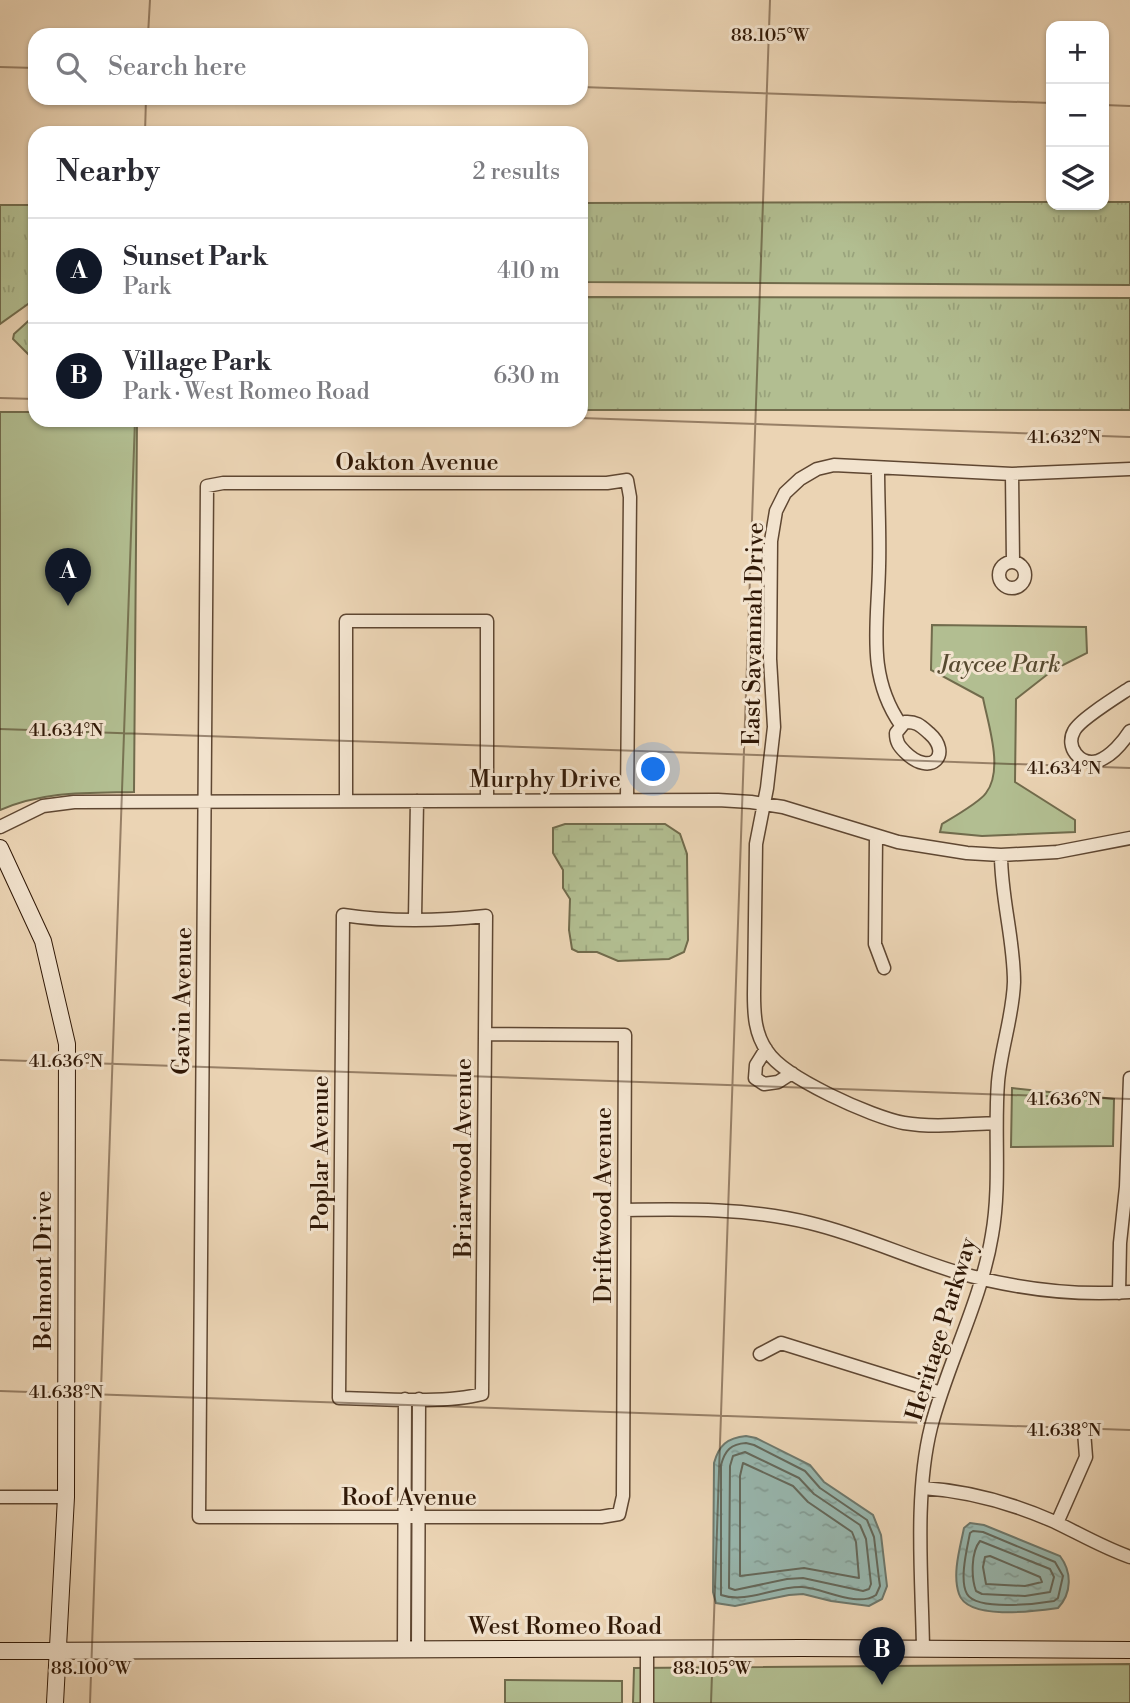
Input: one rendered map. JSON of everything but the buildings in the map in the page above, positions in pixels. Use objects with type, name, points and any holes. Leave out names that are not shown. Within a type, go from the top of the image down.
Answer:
[{"type":"main road","name":"Belmont Drive","points":[[0,849],[43,941],[67,1044],[66,1497],[55,1703]]},
{"type":"main road","name":"West Romeo Road","points":[[0,1651],[1130,1650]]},
{"type":"street","name":"East Savannah Drive","points":[[766,1049],[756,1025],[754,995],[756,844],[774,727],[770,659],[771,554],[776,511],[785,493],[800,479],[817,469],[834,465],[1012,474],[1130,470]]},
{"type":"street","points":[[878,468],[879,566],[875,638],[877,670],[886,699],[901,725]]},
{"type":"street","points":[[1012,474],[1013,562]]},
{"type":"street","name":"Oakton Avenue","points":[[207,486],[223,483],[607,483],[627,480],[630,497],[627,799]]},
{"type":"street","name":"Gavin Avenue","points":[[199,1517],[207,486]]},
{"type":"street","points":[[346,801],[346,621],[487,621],[487,799]]},
{"type":"street","points":[[1130,688],[1076,727],[1072,733],[1071,746],[1078,757],[1090,762],[1097,761],[1123,743],[1130,731]]},
{"type":"street","name":"Murphy Drive","points":[[0,827],[43,806],[74,802],[627,799],[764,803],[898,842],[1001,855],[1057,852],[1130,838]]},
{"type":"street","points":[[415,918],[417,801]]},
{"type":"street","points":[[876,837],[875,944],[884,968]]},
{"type":"street","name":"Heritage Parkway","points":[[923,1650],[923,1488],[931,1429],[941,1393],[983,1278],[996,1204],[996,1123],[1000,1072],[1012,1014],[1014,982],[1001,876],[1001,855]]},
{"type":"street","name":"Poplar Avenue","points":[[405,1399],[339,1398],[343,915],[362,918],[415,918]]},
{"type":"street","name":"Briarwood Avenue","points":[[405,1399],[470,1398],[482,1394],[486,916],[415,918]]},
{"type":"street","name":"Driftwood Avenue","points":[[485,1034],[625,1035],[623,1496],[620,1514]]},
{"type":"street","points":[[792,1073],[778,1083],[764,1084],[755,1077],[756,1065],[766,1049],[776,1062],[792,1073],[837,1098],[889,1119],[918,1124],[996,1123]]},
{"type":"street","points":[[625,1210],[715,1210],[779,1216],[832,1229],[983,1278],[1052,1290],[1124,1292],[1119,1243],[1126,1187],[1130,1078]]},
{"type":"street","points":[[760,1354],[781,1343],[941,1393]]},
{"type":"street","points":[[405,1399],[405,1518],[411,1650]]},
{"type":"street","points":[[411,1650],[419,1518],[419,1399]]},
{"type":"street","points":[[1057,1523],[1086,1457],[1084,1431]]},
{"type":"street","points":[[923,1488],[976,1494],[1012,1505],[1130,1557]]},
{"type":"street","points":[[0,1497],[66,1497]]},
{"type":"street","name":"Roof Avenue","points":[[199,1517],[601,1517],[620,1514]]},
{"type":"street","points":[[647,1649],[647,1703]]},
{"type":"green space","points":[[1046,202],[1046,210],[1109,210],[1109,202],[1130,202],[1130,285],[588,282],[588,203]]},
{"type":"green space","points":[[0,205],[28,205],[28,304],[0,324]]},
{"type":"green space","points":[[588,297],[1130,298],[1130,410],[588,410]]},
{"type":"green space","points":[[28,321],[28,354],[13,339],[14,334]]},
{"type":"green space","points":[[0,412],[28,412],[28,427],[137,427],[134,792],[50,796],[0,810]]},
{"type":"green space","name":"Jaycee Park","points":[[932,625],[1086,627],[1087,653],[1053,670],[1016,699],[1015,782],[1075,820],[1075,832],[982,836],[940,832],[942,824],[986,793],[994,772],[994,760],[983,698],[931,670]]},
{"type":"green space","points":[[565,824],[665,824],[680,834],[687,854],[688,940],[684,952],[669,959],[618,961],[597,952],[578,952],[572,949],[569,930],[570,899],[563,888],[563,870],[553,853],[553,828]]},
{"type":"green space","points":[[1012,1088],[1114,1099],[1113,1146],[1011,1147]]},
{"type":"green space","points":[[1130,1664],[1130,1703],[633,1703],[634,1668]]},
{"type":"green space","points":[[505,1680],[622,1681],[622,1703],[505,1703]]},
{"type":"water","points":[[746,1436],[756,1438],[810,1465],[824,1482],[873,1515],[881,1535],[887,1586],[882,1599],[869,1606],[803,1594],[735,1606],[716,1603],[713,1592],[714,1463],[718,1451],[725,1443]]},
{"type":"water","points":[[970,1523],[984,1525],[1060,1556],[1067,1569],[1069,1582],[1066,1596],[1058,1608],[988,1611],[965,1602],[959,1594],[956,1570],[964,1528]]},
{"type":"place","name":"Sunset Park","points":[[68,606]]},
{"type":"place","name":"Village Park","points":[[882,1685]]}]
